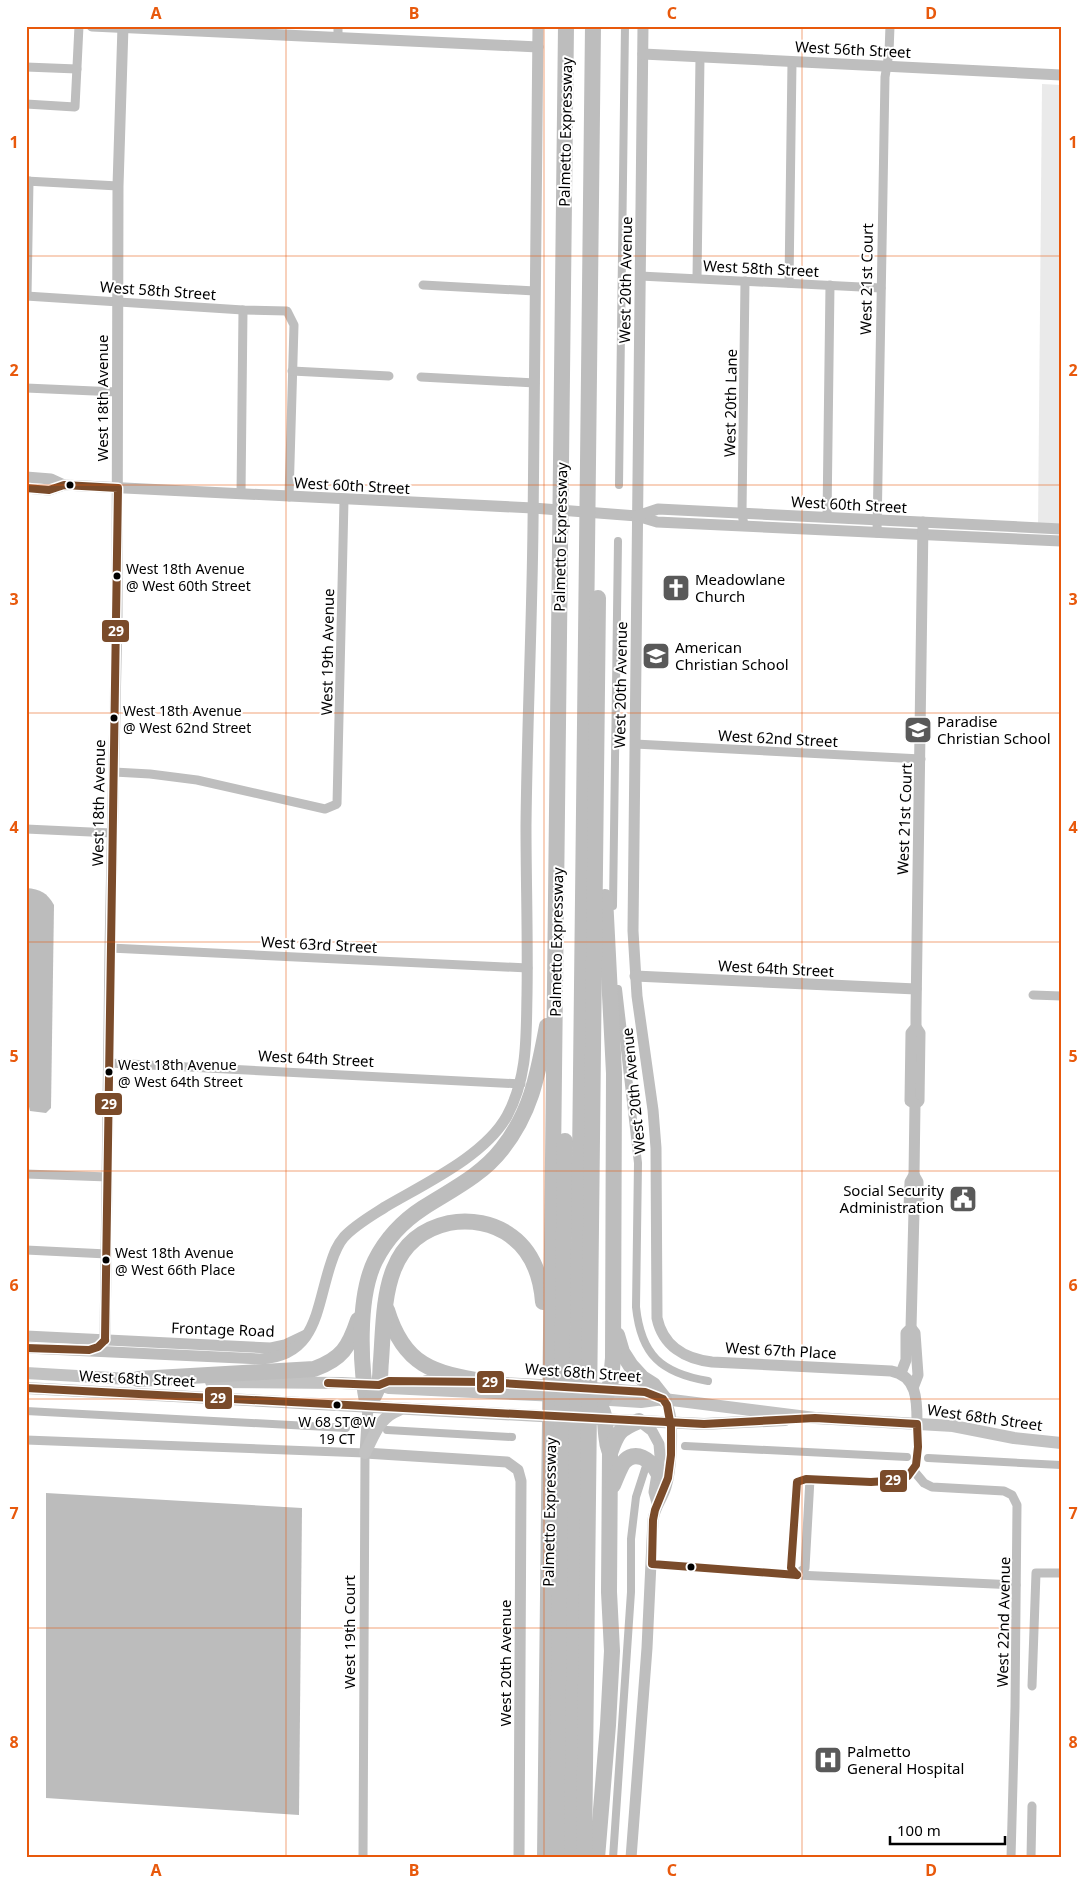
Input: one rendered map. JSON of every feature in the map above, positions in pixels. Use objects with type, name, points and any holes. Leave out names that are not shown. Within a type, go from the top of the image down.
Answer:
[{"type":"highway","name":"Palmetto Expressway","points":[[566,26],[566,536],[556,985],[570,1370],[570,1438],[584,1858]]},
{"type":"highway","points":[[566,486],[577,26]]},
{"type":"highway","points":[[593,26],[593,487]]},
{"type":"highway","name":"Palmetto Expressway","points":[[545,1858],[570,1438],[570,1370],[596,828],[592,537],[604,26]]},
{"type":"highway","points":[[566,536],[570,1370]]},
{"type":"highway","points":[[570,1370],[592,537]]},
{"type":"highway","points":[[596,828],[606,902],[614,1073],[613,1358],[602,1402],[606,1440],[610,1453],[609,1592],[612,1651],[597,1858]]},
{"type":"highway","points":[[371,1385],[362,1339],[366,1288],[375,1260],[394,1233],[405,1222],[423,1208],[481,1171],[501,1150],[518,1127],[537,1078],[556,985]]},
{"type":"highway","points":[[368,1407],[385,1302],[391,1274],[400,1255],[419,1236],[440,1225],[458,1221],[477,1222],[495,1227],[511,1235],[533,1260],[539,1276],[542,1293],[570,1370]]},
{"type":"highway","points":[[385,1302],[399,1339],[411,1355],[428,1367],[441,1373],[486,1382]]},
{"type":"highway","points":[[138,1379],[314,1369],[337,1358],[345,1350],[351,1340],[364,1304]]},
{"type":"highway","points":[[614,1325],[622,1352],[631,1366],[642,1378],[654,1385],[664,1400]]},
{"type":"highway","points":[[566,1417],[602,1402]]},
{"type":"highway","points":[[610,1453],[619,1432],[626,1426],[639,1421]]},
{"type":"highway","points":[[557,1858],[570,1438]]},
{"type":"highway","points":[[570,1438],[572,1858]]},
{"type":"highway","points":[[610,1494],[620,1469],[624,1462],[630,1458],[640,1456],[647,1458],[658,1473]]},
{"type":"main road","name":"West 68th Street","points":[[28,1372],[138,1379],[371,1385],[389,1388],[602,1402],[645,1392],[664,1400],[815,1418],[958,1427],[1014,1438],[1061,1443]]},
{"type":"main road","name":"West 68th Street","points":[[371,1385],[389,1381],[486,1382],[602,1402],[639,1421],[704,1424],[815,1418]]},
{"type":"main road","name":"West 68th Street","points":[[26,1388],[566,1417]]},
{"type":"main road","points":[[365,1453],[384,1418],[390,1413],[402,1409]]},
{"type":"street","points":[[26,104],[76,107],[79,26]]},
{"type":"street","points":[[92,26],[338,32],[538,47]]},
{"type":"street","points":[[306,1335],[315,1320],[336,1248],[346,1235],[370,1216],[472,1155],[492,1137],[506,1118],[521,1084],[525,1055],[528,968],[526,828],[535,383],[534,220],[538,26]]},
{"type":"street","name":"West 20th Avenue","points":[[643,26],[633,938],[635,976],[653,1110],[656,1148],[656,1313],[659,1327],[666,1340]]},
{"type":"street","name":"West 21st Court","points":[[876,533],[878,520],[886,66],[889,53],[890,26]]},
{"type":"street","name":"West 18th Avenue","points":[[105,1340],[108,1254],[110,948],[118,488],[118,186],[122,27]]},
{"type":"street","name":"West 56th Street","points":[[643,54],[1061,75]]},
{"type":"street","points":[[697,278],[700,57]]},
{"type":"street","points":[[789,283],[792,62]]},
{"type":"street","points":[[26,67],[77,69]]},
{"type":"street","points":[[26,296],[27,181],[118,186]]},
{"type":"street","name":"West 58th Street","points":[[640,276],[881,288]]},
{"type":"street","name":"West 20th Lane","points":[[744,526],[742,513],[745,281]]},
{"type":"street","points":[[828,518],[830,285]]},
{"type":"street","points":[[423,286],[535,291]]},
{"type":"street","name":"West 58th Street","points":[[26,296],[243,310],[287,311],[294,325],[292,371]]},
{"type":"street","points":[[241,494],[243,310]]},
{"type":"street","points":[[289,497],[292,371],[389,376]]},
{"type":"street","points":[[420,377],[535,383]]},
{"type":"street","points":[[26,388],[117,392]]},
{"type":"street","name":"West 60th Street","points":[[26,477],[51,478],[64,485]]},
{"type":"street","name":"West 60th Street","points":[[26,488],[48,490],[64,485],[533,508],[637,516],[657,522],[1061,541]]},
{"type":"street","name":"West 19th Avenue","points":[[114,772],[197,780],[325,809],[337,804],[344,500]]},
{"type":"street","name":"West 60th Street","points":[[637,516],[658,509],[1061,529]]},
{"type":"street","name":"West 21st Court","points":[[901,1373],[906,1360],[906,1333],[910,1328],[914,1211],[909,1208],[910,1182],[914,1175],[915,1104],[910,1101],[911,1033],[916,1027],[923,522]]},
{"type":"street","name":"West 62nd Street","points":[[635,744],[921,759]]},
{"type":"street","points":[[26,829],[112,833]]},
{"type":"street","name":"West 63rd Street","points":[[110,948],[528,968]]},
{"type":"street","name":"West 64th Street","points":[[635,976],[916,989]]},
{"type":"street","points":[[1033,995],[1061,996]]},
{"type":"street","name":"West 64th Street","points":[[109,1063],[521,1084]]},
{"type":"street","points":[[26,1174],[108,1178]]},
{"type":"street","points":[[26,1250],[108,1254]]},
{"type":"street","name":"West 21st Court","points":[[910,1328],[915,1333],[918,1375],[913,1388],[917,1424]]},
{"type":"street","name":"Frontage Road","points":[[26,1336],[271,1348],[285,1345],[306,1335]]},
{"type":"street","name":"Frontage Road","points":[[26,1348],[273,1358],[285,1355],[298,1347],[306,1335]]},
{"type":"street","points":[[89,1350],[98,1347],[105,1340]]},
{"type":"street","name":"West 67th Place","points":[[666,1340],[679,1352],[699,1360],[901,1373]]},
{"type":"street","points":[[901,1373],[909,1379],[913,1388]]},
{"type":"street","points":[[631,1858],[645,1680],[652,1564],[652,1528],[657,1503],[662,1496],[667,1482],[671,1423],[669,1408],[664,1400]]},
{"type":"street","name":"West 19th Court","points":[[363,1858],[365,1453],[368,1407]]},
{"type":"street","points":[[639,1421],[652,1431],[659,1444],[658,1473],[654,1492],[657,1503]]},
{"type":"street","points":[[797,1575],[791,1568],[796,1484],[799,1480],[893,1482],[904,1479],[916,1465],[918,1449],[917,1424]]},
{"type":"street","points":[[26,1440],[365,1453]]},
{"type":"street","name":"West 20th Avenue","points":[[365,1453],[507,1462],[518,1470],[521,1481],[519,1858]]},
{"type":"street","name":"West 22nd Avenue","points":[[913,1470],[924,1483],[932,1487],[999,1490],[1012,1494],[1018,1508],[1016,1707],[1011,1858]]},
{"type":"street","points":[[797,1575],[805,1568],[810,1479]]},
{"type":"street","points":[[652,1564],[797,1575],[1016,1585]]},
{"type":"street","points":[[1032,1686],[1036,1573],[1061,1573]]},
{"type":"street","points":[[1031,1858],[1032,1806]]},
{"type":"shaded area","points":[[1042,84],[1061,85],[1061,531],[1038,530]]},
{"type":"shaded area","points":[[26,888],[43,892],[54,905],[51,1108],[46,1113],[30,1111],[26,1094]]},
{"type":"shaded area","points":[[46,1493],[302,1508],[299,1815],[46,1798]]},
{"type":"waterway","points":[[619,485],[625,26]]},
{"type":"waterway","points":[[613,906],[618,541]]},
{"type":"waterway","points":[[618,989],[638,1163],[636,1307],[639,1324],[643,1338],[656,1359],[678,1373],[708,1381]]},
{"type":"waterway","points":[[26,1411],[346,1428]]},
{"type":"waterway","points":[[387,1430],[512,1437]]},
{"type":"waterway","points":[[685,1446],[907,1457]]},
{"type":"waterway","points":[[928,1458],[1061,1465]]},
{"type":"waterway","points":[[613,1858],[631,1592],[631,1539],[636,1497],[646,1466]]},
{"type":"transit line","name":"29","points":[[26,488],[49,490],[64,485],[118,488],[105,1340]]},
{"type":"transit line","name":"29","points":[[26,1348],[89,1350],[98,1347],[105,1340]]},
{"type":"transit line","name":"29","points":[[328,1383],[379,1385],[389,1381],[486,1382],[645,1392],[663,1399],[667,1405],[671,1427],[671,1455],[668,1478],[653,1520],[652,1564],[797,1575]]},
{"type":"transit line","name":"29","points":[[26,1388],[704,1424],[815,1418],[917,1424],[918,1447],[916,1465],[908,1476],[901,1480],[871,1482],[806,1479],[797,1482],[791,1568],[797,1575]]},
{"type":"place","name":"West 18th Avenue @ West 60th Street","points":[[117,576]]},
{"type":"place","name":"Meadowlane Church","points":[[676,588]]},
{"type":"place","name":"American Christian School","points":[[656,656]]},
{"type":"place","name":"West 18th Avenue @ West 62nd Street","points":[[114,718]]},
{"type":"place","name":"Paradise Christian School","points":[[918,730]]},
{"type":"place","name":"West 18th Avenue @ West 64th Street","points":[[109,1072]]},
{"type":"place","name":"Social Security Administration","points":[[963,1199]]},
{"type":"place","name":"West 18th Avenue @ West 66th Place","points":[[106,1260]]},
{"type":"place","name":"W 68 ST@W 19 CT","points":[[337,1405]]},
{"type":"place","name":"Palmetto General Hospital","points":[[828,1760]]}]
